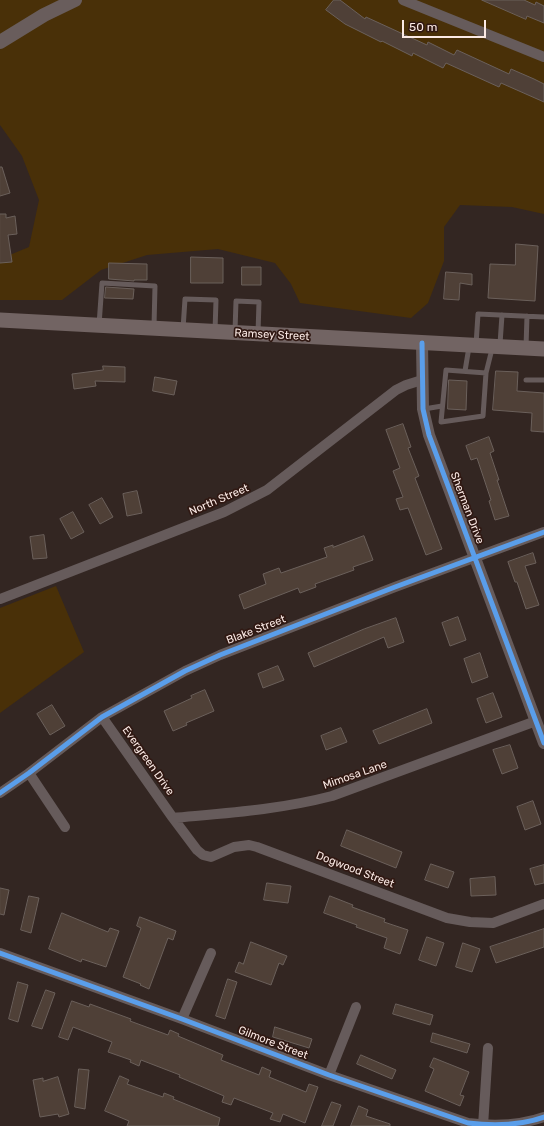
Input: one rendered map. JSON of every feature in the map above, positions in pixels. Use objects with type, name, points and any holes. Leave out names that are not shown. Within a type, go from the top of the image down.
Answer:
[{"type":"main road","points":[[0,42],[44,15],[75,0]]},
{"type":"main road","name":"Ramsey Street","points":[[0,320],[544,349]]},
{"type":"street","points":[[403,0],[544,57]]},
{"type":"street","name":"Sherman Drive","points":[[422,343],[423,409],[429,436],[544,743]]},
{"type":"street","name":"North Street","points":[[0,599],[224,512],[254,498],[267,490],[396,390],[422,380]]},
{"type":"street","name":"Blake Street","points":[[0,793],[29,773],[102,717],[185,671],[220,655],[395,587],[544,532]]},
{"type":"street","name":"Evergreen Drive","points":[[102,717],[173,818]]},
{"type":"street","name":"Mimosa Lane","points":[[173,818],[272,809],[302,804],[332,796],[536,721]]},
{"type":"street","points":[[29,773],[65,827]]},
{"type":"street","name":"Dogwood Street","points":[[173,818],[197,850],[203,855],[211,857],[242,846],[257,846],[447,918],[470,922],[493,923],[544,904]]},
{"type":"street","name":"Gilmore Street","points":[[0,953],[182,1019],[329,1075],[468,1123],[483,1126],[512,1125],[544,1117]]},
{"type":"street","points":[[182,1019],[211,953]]},
{"type":"street","points":[[329,1075],[356,1007]]},
{"type":"street","points":[[483,1126],[488,1048]]},
{"type":"lane","points":[[99,326],[102,283],[110,283],[155,286],[154,328]]},
{"type":"lane","points":[[183,330],[185,299],[216,300],[215,332]]},
{"type":"lane","points":[[234,333],[236,301],[259,302],[258,334]]},
{"type":"lane","points":[[465,371],[472,346],[478,314],[544,317]]},
{"type":"lane","points":[[486,372],[446,370],[441,422],[483,416],[486,372],[496,347],[502,315]]},
{"type":"lane","points":[[526,348],[527,316]]},
{"type":"lane","points":[[526,380],[544,380]]},
{"type":"lane","points":[[423,409],[442,406]]},
{"type":"shaded area","points":[[0,0],[544,0],[544,214],[512,207],[460,205],[444,227],[444,261],[428,303],[411,318],[300,303],[291,284],[275,263],[218,249],[147,255],[101,270],[62,300],[0,300],[0,259],[29,247],[39,200],[22,156],[0,125]]},
{"type":"shaded area","points":[[56,586],[84,652],[0,713],[0,608]]},
{"type":"building","points":[[334,0],[340,0],[365,19],[366,17],[427,45],[428,42],[454,55],[457,50],[509,74],[511,69],[534,79],[544,84],[544,102],[501,83],[499,87],[446,63],[443,68],[413,53],[412,56],[382,41],[381,42],[345,24],[326,10]]},
{"type":"building","points":[[482,0],[524,0],[535,5],[536,2],[544,6],[544,23],[527,16],[526,19]]},
{"type":"building","points":[[0,167],[2,167],[10,193],[0,196]]},
{"type":"building","points":[[0,214],[6,214],[6,218],[15,216],[17,234],[8,235],[12,262],[0,263]]},
{"type":"building","points":[[516,244],[538,246],[535,301],[488,298],[490,264],[515,265]]},
{"type":"building","points":[[191,257],[223,258],[223,283],[191,283]]},
{"type":"building","points":[[109,263],[147,264],[147,280],[134,281],[109,279]]},
{"type":"building","points":[[242,267],[261,267],[261,285],[242,285]]},
{"type":"building","points":[[446,272],[472,274],[472,285],[460,283],[459,300],[444,299]]},
{"type":"building","points":[[106,287],[134,289],[133,299],[105,298]]},
{"type":"building","points":[[103,366],[125,367],[125,382],[95,381],[96,386],[74,389],[72,374],[103,370]]},
{"type":"building","points":[[496,371],[518,372],[517,391],[544,393],[544,432],[531,431],[532,413],[493,410]]},
{"type":"building","points":[[155,377],[177,381],[174,395],[153,391]]},
{"type":"building","points":[[449,380],[467,381],[466,410],[448,409]]},
{"type":"building","points":[[403,424],[411,447],[408,448],[419,476],[415,478],[442,549],[426,555],[408,508],[400,510],[396,499],[403,497],[393,471],[400,468],[386,430]]},
{"type":"building","points":[[489,437],[494,451],[490,453],[509,516],[495,520],[489,501],[491,500],[477,458],[471,460],[466,446]]},
{"type":"building","points":[[137,491],[142,513],[127,516],[123,494]]},
{"type":"building","points":[[102,498],[113,517],[100,524],[89,505]]},
{"type":"building","points":[[73,512],[84,532],[71,539],[60,519]]},
{"type":"building","points":[[44,535],[47,558],[33,559],[30,537]]},
{"type":"building","points":[[364,536],[373,560],[353,567],[354,570],[315,584],[316,587],[300,593],[298,588],[244,609],[239,595],[266,584],[263,574],[279,568],[281,573],[327,557],[324,548],[333,545],[333,547]]},
{"type":"building","points":[[533,553],[536,563],[525,566],[539,605],[526,609],[517,582],[515,582],[508,562]]},
{"type":"building","points":[[458,617],[466,640],[450,646],[442,623]]},
{"type":"building","points":[[396,618],[404,642],[388,648],[384,637],[314,667],[308,653],[364,629]]},
{"type":"building","points":[[480,653],[488,677],[472,683],[464,659]]},
{"type":"building","points":[[278,666],[284,680],[263,688],[258,674]]},
{"type":"building","points":[[205,690],[214,711],[186,723],[187,725],[173,731],[164,711]]},
{"type":"building","points":[[493,693],[502,717],[486,723],[477,699]]},
{"type":"building","points":[[52,705],[65,726],[50,735],[37,714]]},
{"type":"building","points":[[427,709],[432,723],[379,744],[373,731]]},
{"type":"building","points":[[341,728],[347,742],[326,750],[321,736]]},
{"type":"building","points":[[510,745],[518,768],[502,774],[493,750]]},
{"type":"building","points":[[533,801],[541,824],[525,830],[517,807]]},
{"type":"building","points":[[347,830],[402,852],[396,868],[341,846]]},
{"type":"building","points":[[431,864],[454,872],[448,888],[425,880]]},
{"type":"building","points":[[544,865],[544,883],[535,885],[530,869]]},
{"type":"building","points":[[495,877],[496,895],[471,896],[470,879]]},
{"type":"building","points":[[267,883],[291,886],[288,903],[264,900]]},
{"type":"building","points":[[0,888],[9,890],[4,915],[0,914]]},
{"type":"building","points":[[29,896],[39,898],[31,933],[21,930]]},
{"type":"building","points":[[330,896],[353,905],[352,907],[385,919],[384,922],[408,930],[400,954],[384,948],[387,938],[356,927],[357,925],[324,913]]},
{"type":"building","points":[[62,913],[108,932],[110,928],[119,931],[106,967],[82,959],[81,962],[49,949]]},
{"type":"building","points":[[140,917],[176,931],[173,940],[168,938],[149,989],[123,977],[141,928],[137,926]]},
{"type":"building","points":[[544,929],[544,947],[496,963],[490,947]]},
{"type":"building","points":[[427,937],[444,943],[436,966],[419,960]]},
{"type":"building","points":[[251,942],[287,956],[283,965],[279,963],[271,985],[235,972],[239,962],[243,964]]},
{"type":"building","points":[[463,943],[480,949],[472,972],[456,967]]},
{"type":"building","points":[[228,979],[237,982],[225,1019],[216,1016]]},
{"type":"building","points":[[18,982],[28,985],[18,1022],[9,1019]]},
{"type":"building","points":[[46,990],[55,993],[42,1029],[32,1026]]},
{"type":"building","points":[[72,1001],[89,1007],[90,1004],[131,1019],[130,1021],[168,1035],[170,1030],[179,1034],[178,1036],[223,1055],[221,1060],[259,1075],[262,1067],[271,1071],[269,1077],[306,1092],[309,1084],[318,1087],[305,1123],[283,1114],[280,1122],[270,1119],[273,1113],[234,1098],[231,1105],[222,1102],[224,1096],[179,1077],[180,1075],[141,1060],[139,1066],[130,1062],[131,1060],[108,1052],[112,1042],[73,1027],[68,1040],[59,1037]]},
{"type":"building","points":[[396,1004],[433,1015],[430,1025],[393,1014]]},
{"type":"building","points":[[275,1027],[312,1039],[309,1048],[273,1037]]},
{"type":"building","points":[[433,1033],[470,1044],[467,1053],[431,1042]]},
{"type":"building","points":[[361,1055],[396,1070],[392,1079],[357,1064]]},
{"type":"building","points":[[434,1058],[469,1072],[460,1095],[464,1096],[460,1106],[425,1091],[434,1069],[430,1067]]},
{"type":"building","points":[[79,1069],[89,1070],[85,1109],[75,1107]]},
{"type":"building","points":[[120,1076],[129,1080],[127,1084],[163,1097],[164,1093],[174,1097],[173,1099],[220,1118],[218,1126],[127,1126],[129,1121],[105,1111]]},
{"type":"building","points":[[58,1077],[69,1114],[59,1117],[58,1114],[40,1117],[33,1080],[43,1078],[43,1081]]},
{"type":"building","points":[[332,1102],[341,1105],[333,1126],[322,1126]]},
{"type":"building","points":[[359,1106],[368,1110],[366,1116],[390,1124],[390,1126],[351,1126]]},
{"type":"cycle path","points":[[422,343],[423,409],[429,435],[544,743]]},
{"type":"cycle path","points":[[0,793],[29,773],[102,717],[185,671],[220,655],[395,587],[544,532]]},
{"type":"cycle path","points":[[0,953],[182,1019],[329,1075],[468,1123],[487,1125],[516,1124],[544,1117]]}]
